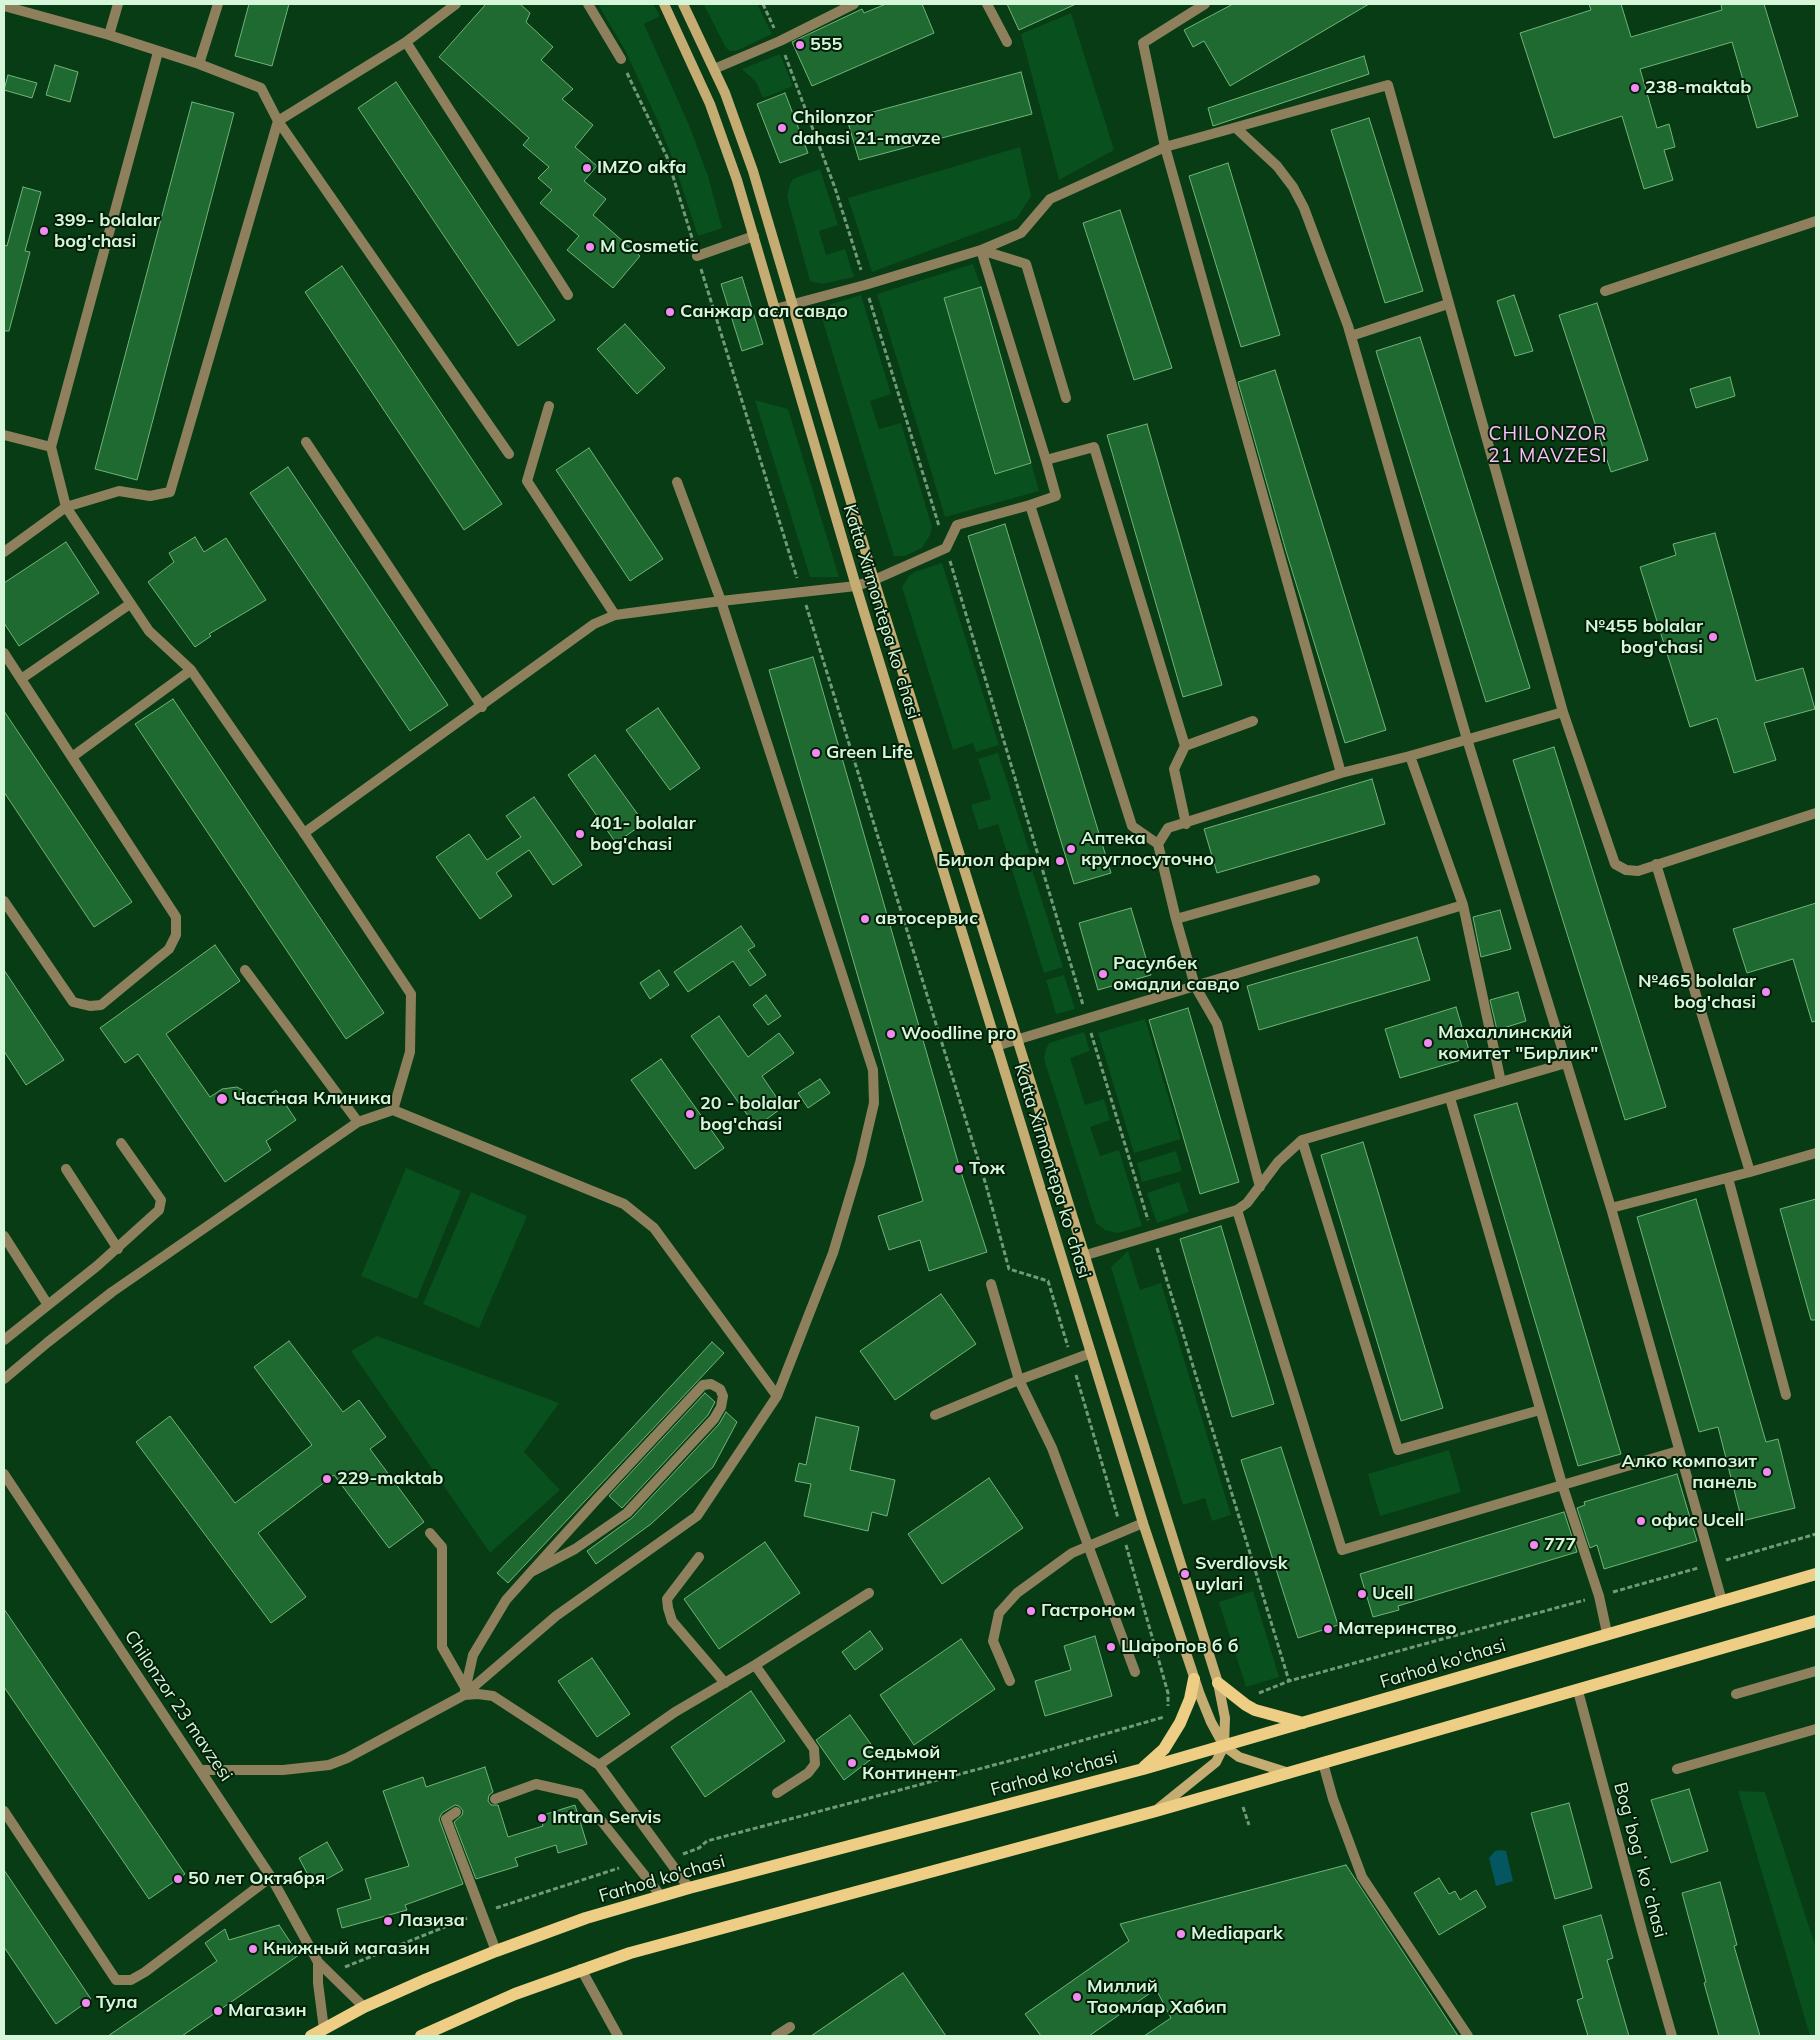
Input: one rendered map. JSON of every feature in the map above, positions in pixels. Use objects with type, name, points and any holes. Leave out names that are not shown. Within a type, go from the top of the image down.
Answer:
[{"type":"main road","name":"Katta Xirmontepa koʻchasi","points":[[664,4],[710,104],[737,180],[856,586],[996,1046],[1143,1522],[1194,1679],[1210,1722],[1224,1746],[1239,1757],[1289,1773]]},
{"type":"main road","name":"Katta Xirmontepa koʻchasi","points":[[682,4],[714,69],[753,171],[874,580],[1218,1683],[1225,1718],[1224,1746]]},
{"type":"main road","name":"Farhod ko'chasi","points":[[311,2036],[364,2007],[496,1951],[586,1918],[689,1888],[1143,1769],[1816,1574]]},
{"type":"main road","points":[[422,2036],[515,1994],[581,1969],[640,1950],[1156,1811],[1816,1621]]},
{"type":"main road","points":[[1143,1769],[1164,1749],[1180,1723],[1190,1699],[1194,1679]]},
{"type":"main road","points":[[1218,1683],[1255,1710],[1304,1723]]},
{"type":"main road","points":[[1156,1811],[1216,1762],[1224,1746]]},
{"type":"street","points":[[109,35],[118,4]]},
{"type":"street","points":[[199,64],[218,4]]},
{"type":"street","points":[[4,552],[66,508],[119,491],[150,496],[170,492],[278,121],[406,42],[456,4]]},
{"type":"street","points":[[588,4],[621,59]]},
{"type":"street","points":[[714,69],[780,41],[854,4]]},
{"type":"street","points":[[987,4],[1007,42]]},
{"type":"street","points":[[1205,4],[1143,43],[1165,147],[1341,773]]},
{"type":"street","points":[[4,6],[109,35],[199,64],[261,88],[278,121],[509,454]]},
{"type":"street","points":[[406,42],[568,295]]},
{"type":"street","points":[[158,52],[51,447],[66,508],[149,631],[191,670],[304,833],[411,994],[410,1052],[393,1110]]},
{"type":"street","points":[[775,308],[865,285],[982,250],[1021,233],[1050,199],[1165,147],[1388,85],[1563,712],[1615,864],[1626,870],[1638,871],[1816,813]]},
{"type":"street","points":[[1236,128],[1277,166],[1304,208],[1351,336],[1467,739],[1611,1208],[1710,1565],[1722,1601]]},
{"type":"street","points":[[1605,291],[1816,220]]},
{"type":"street","points":[[697,256],[754,236]]},
{"type":"street","points":[[982,250],[1026,264],[1066,398]]},
{"type":"street","points":[[304,833],[482,707],[594,624],[615,615],[856,586],[946,548],[957,525],[1056,496],[982,250]]},
{"type":"street","points":[[1351,336],[1448,304]]},
{"type":"street","points":[[549,406],[527,481],[615,615]]},
{"type":"street","points":[[4,435],[51,447]]},
{"type":"street","points":[[306,442],[482,707]]},
{"type":"street","points":[[1046,460],[1094,447],[1185,746],[1174,769],[1186,824]]},
{"type":"street","points":[[201,1770],[283,1770],[328,1765],[347,1758],[465,1692],[556,1616],[697,1516],[777,1396],[833,1253],[860,1163],[874,1104],[873,1070],[721,601],[677,482]]},
{"type":"street","points":[[1030,505],[1132,826],[1158,844],[1195,986],[1218,1024],[1260,1187]]},
{"type":"street","points":[[21,679],[130,604]]},
{"type":"street","points":[[4,653],[176,917],[176,935],[169,949],[101,1005],[90,1006],[72,1002],[4,901]]},
{"type":"street","points":[[72,757],[191,670]]},
{"type":"street","points":[[1158,844],[1168,828],[1186,824],[1341,773],[1410,756],[1563,712]]},
{"type":"street","points":[[1185,746],[1253,721]]},
{"type":"street","points":[[1410,756],[1463,905],[1501,1082]]},
{"type":"street","points":[[1656,864],[1750,1172]]},
{"type":"street","points":[[1176,919],[1315,880]]},
{"type":"street","points":[[996,1046],[1463,905]]},
{"type":"street","points":[[245,970],[358,1122]]},
{"type":"street","points":[[1086,1255],[1237,1210],[1247,1203],[1278,1162],[1302,1140],[1566,1063]]},
{"type":"street","points":[[1450,1098],[1540,1410],[1598,1596],[1607,1633]]},
{"type":"street","points":[[4,1379],[112,1292],[358,1122],[393,1110],[624,1204],[654,1228],[777,1396]]},
{"type":"street","points":[[1302,1140],[1398,1450],[1540,1410]]},
{"type":"street","points":[[4,1340],[118,1249],[158,1210],[161,1200],[121,1143]]},
{"type":"street","points":[[1611,1208],[1816,1153]]},
{"type":"street","points":[[66,1169],[118,1249]]},
{"type":"street","points":[[1728,1178],[1786,1396]]},
{"type":"street","points":[[1237,1210],[1342,1550],[1678,1451]]},
{"type":"street","points":[[4,1236],[48,1305]]},
{"type":"street","points":[[991,1284],[1019,1380],[1052,1448],[1136,1672]]},
{"type":"street","points":[[935,1415],[1019,1380],[1091,1354]]},
{"type":"street","points":[[465,1692],[473,1655],[506,1600],[531,1572],[703,1385],[711,1384],[720,1389],[723,1396],[721,1407],[714,1419],[626,1513],[575,1548],[531,1572]]},
{"type":"street","name":"Chilonzor 23 mavzesi","points":[[4,1474],[271,1877],[318,1962],[364,2007]]},
{"type":"street","points":[[1010,1681],[993,1641],[999,1613],[1017,1593],[1072,1553],[1143,1522]]},
{"type":"street","points":[[430,1532],[442,1547],[442,1647],[465,1692]]},
{"type":"street","points":[[699,1557],[667,1599],[668,1608],[672,1621],[725,1683]]},
{"type":"street","points":[[599,1765],[675,1712],[755,1665],[869,1593]]},
{"type":"street","points":[[755,1665],[814,1749],[815,1764],[808,1773],[777,1793]]},
{"type":"street","points":[[1736,1694],[1816,1671]]},
{"type":"street","name":"Bogʻbogʻ koʻchasi","points":[[1578,1691],[1672,2036]]},
{"type":"street","points":[[465,1692],[493,1696],[599,1765],[689,1888]]},
{"type":"street","points":[[1677,1769],[1816,1729]]},
{"type":"street","points":[[1322,1764],[1362,1877],[1468,2036]]},
{"type":"street","points":[[495,1799],[536,1784],[580,1794],[661,1896]]},
{"type":"street","points":[[4,1811],[116,1980],[131,1980],[145,1972],[271,1877]]},
{"type":"street","points":[[456,1812],[446,1819],[496,1951]]},
{"type":"street","name":"Chilonzor 23 mavzesi","points":[[318,1962],[318,1983],[324,2029]]},
{"type":"street","points":[[581,1969],[618,2036]]},
{"type":"street","points":[[776,2036],[790,2027]]},
{"type":"path","points":[[763,4],[780,41],[835,188],[1289,1681]]},
{"type":"path","points":[[621,59],[667,157],[986,1185],[1009,1269],[1048,1281],[1123,1531],[1168,1693],[1168,1708]]},
{"type":"path","points":[[1258,1694],[1289,1681],[1816,1534]]},
{"type":"path","points":[[667,1859],[699,1848],[707,1841],[1028,1756],[1168,1716]]},
{"type":"path","points":[[1243,1807],[1249,1825]]},
{"type":"path","points":[[331,1974],[481,1913],[634,1863]]},
{"type":"green space","points":[[598,4],[653,4],[660,16],[644,24],[689,125],[708,176],[722,228],[698,236],[659,124],[626,52]]},
{"type":"green space","points":[[757,4],[772,34],[736,51],[730,51],[726,48],[704,5]]},
{"type":"green space","points":[[1071,13],[1114,150],[1059,180],[1021,34]]},
{"type":"green space","points":[[780,54],[793,86],[763,98],[756,82],[742,69]]},
{"type":"green space","points":[[1020,147],[1031,196],[1017,218],[872,272],[848,198]]},
{"type":"green space","points":[[820,169],[838,225],[819,231],[826,255],[845,249],[854,277],[822,284],[810,281],[787,197],[793,179]]},
{"type":"green space","points":[[973,264],[981,287],[944,298],[994,474],[1031,463],[1039,491],[945,517],[877,294]]},
{"type":"green space","points":[[861,295],[891,394],[870,401],[879,429],[901,423],[932,527],[930,535],[922,548],[905,556],[894,556],[822,318],[823,312],[831,304]]},
{"type":"green space","points":[[755,400],[788,409],[839,577],[810,577]]},
{"type":"green space","points":[[942,563],[999,745],[976,752],[973,743],[953,750],[902,587],[909,576],[915,572]]},
{"type":"green space","points":[[998,753],[1030,853],[1009,859],[998,824],[979,830],[971,805],[991,799],[978,759]]},
{"type":"green space","points":[[1029,860],[1063,967],[1044,973],[1011,866]]},
{"type":"green space","points":[[1064,975],[1075,1009],[1056,1014],[1046,980]]},
{"type":"green space","points":[[1145,1019],[1181,1139],[1134,1153],[1098,1033]]},
{"type":"green space","points":[[1084,1032],[1090,1051],[1070,1058],[1085,1105],[1104,1099],[1110,1120],[1090,1127],[1100,1156],[1119,1150],[1142,1226],[1118,1233],[1105,1230],[1096,1223],[1044,1059],[1049,1043]]},
{"type":"green space","points":[[1176,1151],[1182,1171],[1142,1182],[1137,1163]]},
{"type":"green space","points":[[406,1168],[461,1191],[417,1299],[361,1276]]},
{"type":"green space","points":[[1179,1182],[1189,1212],[1157,1223],[1147,1193]]},
{"type":"green space","points":[[471,1192],[527,1216],[479,1328],[423,1304]]},
{"type":"green space","points":[[1128,1251],[1140,1290],[1161,1283],[1231,1515],[1212,1521],[1205,1498],[1183,1505],[1111,1267]]},
{"type":"green space","points":[[377,1336],[559,1403],[524,1452],[560,1490],[490,1553],[351,1351]]},
{"type":"green space","points":[[1449,1450],[1461,1492],[1380,1516],[1368,1474]]},
{"type":"green space","points":[[1253,1591],[1279,1677],[1246,1687],[1219,1602]]},
{"type":"green space","points":[[1738,1791],[1765,1792],[1816,1948],[1816,2036],[1810,2036]]},
{"type":"water","points":[[1495,1851],[1506,1851],[1513,1881],[1496,1886],[1489,1858]]},
{"type":"building","points":[[249,4],[289,4],[272,66],[235,56]]},
{"type":"building","points":[[486,4],[520,4],[530,13],[526,22],[553,47],[541,60],[573,89],[562,99],[593,125],[575,147],[597,166],[584,181],[606,199],[593,215],[640,256],[613,288],[567,250],[579,236],[540,203],[552,190],[538,178],[549,167],[523,145],[529,138],[439,57]]},
{"type":"building","points":[[886,4],[922,4],[934,33],[812,86],[792,42],[862,9],[864,13]]},
{"type":"building","points":[[1007,4],[1076,4],[1019,30]]},
{"type":"building","points":[[1233,4],[1369,4],[1230,86],[1204,41],[1193,47],[1184,30]]},
{"type":"building","points":[[1589,4],[1621,4],[1631,37],[1722,10],[1721,4],[1764,4],[1798,116],[1757,128],[1732,42],[1640,69],[1657,128],[1669,124],[1675,147],[1664,150],[1673,180],[1644,189],[1622,116],[1554,138],[1520,33],[1591,10]]},
{"type":"building","points":[[1364,56],[1369,74],[1213,126],[1208,108]]},
{"type":"building","points":[[55,65],[78,72],[70,102],[46,95]]},
{"type":"building","points":[[1021,72],[1032,114],[859,160],[847,119]]},
{"type":"building","points":[[8,75],[37,83],[32,98],[4,90]]},
{"type":"building","points":[[396,82],[555,320],[518,346],[358,108]]},
{"type":"building","name":"Chilonzor dahasi 21-mavze","points":[[785,93],[808,153],[780,163],[757,104]]},
{"type":"building","points":[[192,102],[234,113],[137,480],[95,469]]},
{"type":"building","points":[[1369,118],[1423,291],[1385,303],[1331,130]]},
{"type":"building","points":[[1228,163],[1280,335],[1241,347],[1189,176]]},
{"type":"building","points":[[23,187],[41,192],[25,251],[30,252],[9,331],[4,331],[4,245],[7,246]]},
{"type":"building","points":[[1120,210],[1172,368],[1134,380],[1083,223]]},
{"type":"building","points":[[342,266],[502,504],[464,530],[305,292]]},
{"type":"building","points":[[742,277],[763,344],[742,351],[721,284]]},
{"type":"building","points":[[981,287],[1031,463],[995,474],[944,298]]},
{"type":"building","points":[[1514,295],[1533,351],[1515,356],[1497,301]]},
{"type":"building","points":[[1597,303],[1648,460],[1611,472],[1559,315]]},
{"type":"building","points":[[625,324],[665,368],[637,394],[597,349]]},
{"type":"building","points":[[1420,337],[1530,688],[1486,702],[1376,351]]},
{"type":"building","points":[[1275,370],[1386,730],[1345,743],[1286,551],[1238,382]]},
{"type":"building","points":[[1730,377],[1735,396],[1696,408],[1690,389]]},
{"type":"building","points":[[1147,424],[1222,685],[1183,697],[1107,435]]},
{"type":"building","points":[[589,448],[663,559],[630,581],[556,470]]},
{"type":"building","points":[[288,467],[448,705],[410,731],[250,493]]},
{"type":"building","points":[[1005,524],[1111,873],[1074,884],[968,536]]},
{"type":"building","points":[[1715,533],[1756,681],[1803,668],[1815,709],[1764,723],[1776,760],[1734,773],[1717,718],[1690,727],[1640,567],[1676,555],[1673,544]]},
{"type":"building","points":[[195,537],[204,552],[226,538],[266,600],[209,634],[211,636],[195,647],[148,582],[174,562],[169,553]]},
{"type":"building","points":[[66,542],[99,593],[19,646],[4,623],[4,583]]},
{"type":"building","name":"автосервис","points":[[813,657],[960,1169],[987,1252],[929,1271],[920,1240],[889,1250],[878,1216],[923,1201],[769,670]]},
{"type":"building","points":[[173,699],[384,1013],[346,1039],[135,724]]},
{"type":"building","points":[[658,708],[700,768],[670,790],[626,730]]},
{"type":"building","points":[[4,711],[132,902],[94,927],[4,792]]},
{"type":"building","points":[[1554,747],[1666,1107],[1625,1120],[1513,760]]},
{"type":"building","points":[[595,755],[644,823],[616,843],[568,775]]},
{"type":"building","points":[[1372,779],[1385,824],[1217,873],[1204,829]]},
{"type":"building","points":[[534,797],[582,865],[553,885],[529,850],[496,873],[512,896],[480,919],[436,857],[469,834],[487,860],[521,837],[506,816]]},
{"type":"building","points":[[1816,903],[1816,1021],[1812,1022],[1793,959],[1747,973],[1733,929]]},
{"type":"building","points":[[1131,908],[1151,975],[1098,990],[1079,923]]},
{"type":"building","points":[[1500,910],[1511,949],[1481,957],[1473,917]]},
{"type":"building","points":[[741,926],[755,946],[748,950],[766,975],[750,986],[733,961],[688,992],[674,972]]},
{"type":"building","points":[[1417,937],[1430,980],[1259,1030],[1247,986]]},
{"type":"building","points":[[215,945],[240,981],[166,1034],[210,1097],[222,1089],[237,1087],[248,1093],[256,1104],[276,1090],[296,1120],[266,1141],[271,1150],[225,1182],[138,1054],[125,1063],[100,1028]]},
{"type":"building","points":[[4,970],[64,1060],[26,1085],[4,1051]]},
{"type":"building","points":[[659,970],[669,985],[650,999],[640,983]]},
{"type":"building","points":[[1518,992],[1526,1021],[1497,1030],[1490,1000]]},
{"type":"building","points":[[766,995],[781,1016],[768,1025],[753,1005]]},
{"type":"building","name":"Махаллинский комитет \"Бирлик\"","points":[[1456,1007],[1471,1057],[1400,1078],[1385,1029]]},
{"type":"building","points":[[1188,1008],[1239,1182],[1200,1194],[1149,1020]]},
{"type":"building","points":[[719,1016],[748,1057],[779,1033],[794,1053],[762,1076],[783,1107],[756,1127],[691,1036]]},
{"type":"building","points":[[661,1059],[724,1148],[695,1169],[631,1080]]},
{"type":"building","points":[[820,1079],[830,1093],[808,1108],[798,1093]]},
{"type":"building","points":[[1517,1103],[1621,1454],[1578,1466],[1474,1115]]},
{"type":"building","points":[[1363,1142],[1443,1408],[1401,1421],[1321,1155]]},
{"type":"building","points":[[1696,1199],[1766,1442],[1778,1439],[1795,1508],[1742,1521],[1718,1427],[1699,1432],[1637,1217]]},
{"type":"building","points":[[1816,1199],[1816,1320],[1811,1320],[1780,1209]]},
{"type":"building","points":[[1221,1226],[1274,1404],[1232,1417],[1180,1239]]},
{"type":"building","points":[[941,1294],[976,1344],[895,1400],[860,1351]]},
{"type":"building","points":[[289,1341],[343,1412],[359,1400],[386,1437],[370,1449],[424,1522],[389,1548],[334,1475],[258,1533],[306,1597],[271,1623],[136,1442],[170,1416],[235,1503],[312,1445],[254,1367]]},
{"type":"building","points":[[712,1342],[724,1353],[508,1583],[497,1573]]},
{"type":"building","points":[[705,1393],[715,1402],[708,1415],[622,1508],[609,1496]]},
{"type":"building","points":[[726,1412],[737,1422],[713,1467],[651,1524],[596,1564],[587,1551],[632,1518],[719,1424]]},
{"type":"building","points":[[816,1417],[859,1427],[850,1470],[895,1480],[887,1516],[872,1512],[868,1531],[804,1516],[811,1484],[795,1481],[799,1463],[806,1465]]},
{"type":"building","points":[[1281,1447],[1338,1625],[1298,1638],[1241,1460]]},
{"type":"building","name":"офис Ucell","points":[[1677,1474],[1697,1541],[1604,1569],[1597,1545],[1590,1548],[1577,1508],[1585,1505],[1584,1502]]},
{"type":"building","points":[[989,1478],[1023,1528],[942,1584],[908,1534]]},
{"type":"building","points":[[1564,1512],[1577,1552],[1398,1606],[1399,1610],[1373,1617],[1360,1574]]},
{"type":"building","points":[[765,1542],[800,1593],[719,1649],[684,1599]]},
{"type":"building","points":[[4,1609],[185,1874],[149,1899],[4,1687]]},
{"type":"building","points":[[870,1631],[883,1649],[855,1670],[842,1652]]},
{"type":"building","points":[[1095,1636],[1112,1696],[1045,1716],[1035,1681],[1071,1670],[1064,1646]]},
{"type":"building","points":[[961,1639],[995,1689],[914,1745],[880,1695]]},
{"type":"building","points":[[592,1658],[630,1714],[597,1737],[558,1681]]},
{"type":"building","points":[[751,1691],[785,1741],[705,1797],[671,1747]]},
{"type":"building","points":[[850,1715],[878,1754],[844,1780],[816,1740]]},
{"type":"building","points":[[485,1767],[493,1792],[489,1795],[488,1801],[491,1805],[498,1805],[508,1837],[543,1826],[540,1816],[575,1805],[587,1844],[558,1853],[556,1845],[515,1858],[518,1866],[476,1879],[454,1822],[462,1815],[463,1811],[459,1806],[455,1805],[442,1813],[439,1819],[463,1884],[405,1905],[407,1910],[342,1928],[337,1909],[371,1899],[365,1879],[409,1866],[383,1791],[423,1777],[426,1787]]},
{"type":"building","points":[[1689,1789],[1708,1851],[1671,1863],[1651,1800]]},
{"type":"building","points":[[1569,1803],[1592,1888],[1555,1899],[1531,1813]]},
{"type":"building","points":[[327,1842],[343,1870],[314,1886],[299,1858]]},
{"type":"building","points":[[1346,1865],[1458,2036],[1144,2036],[1171,2018],[1156,1989],[1089,2036],[1041,2036],[1025,2014],[1129,1941],[1120,1924]]},
{"type":"building","points":[[4,1870],[91,1999],[56,2024],[4,1947]]},
{"type":"building","points":[[1439,1878],[1449,1894],[1455,1891],[1460,1900],[1476,1890],[1486,1907],[1439,1935],[1414,1893]]},
{"type":"building","points":[[1720,1882],[1737,1945],[1734,1946],[1760,2036],[1719,2036],[1704,1983],[1706,1982],[1682,1893]]},
{"type":"building","points":[[1601,1915],[1613,1958],[1607,1960],[1629,2036],[1588,2036],[1577,2000],[1583,1998],[1563,1926]]},
{"type":"building","points":[[279,1925],[299,1955],[182,2036],[108,2036],[217,1961],[205,1943],[225,1929],[229,1940]]},
{"type":"building","points":[[903,1973],[946,2036],[811,2036]]},
{"type":"place","name":"555","points":[[800,45]]},
{"type":"place","name":"238-maktab","points":[[1635,88]]},
{"type":"place","name":"Chilonzor dahasi 21-mavze","points":[[782,128]]},
{"type":"place","name":"IMZO akfa","points":[[587,168]]},
{"type":"place","name":"399- bolalar bog'chasi","points":[[44,231]]},
{"type":"place","name":"M Cosmetic","points":[[590,247]]},
{"type":"place","name":"Санжар асл савдо","points":[[670,312]]},
{"type":"place","name":"№455 bolalar bog'chasi","points":[[1713,637]]},
{"type":"place","name":"Green Life","points":[[816,753]]},
{"type":"place","name":"401- bolalar bog'chasi","points":[[580,834]]},
{"type":"place","name":"Аптека круглосуточно","points":[[1071,849]]},
{"type":"place","name":"Билол фарм","points":[[1060,861]]},
{"type":"place","name":"автосервис","points":[[865,919]]},
{"type":"place","name":"Расулбек омадли савдо","points":[[1103,974]]},
{"type":"place","name":"№465 bolalar bog'chasi","points":[[1766,992]]},
{"type":"place","name":"Woodline pro","points":[[891,1034]]},
{"type":"place","name":"Махаллинский комитет \"Бирлик\"","points":[[1428,1043]]},
{"type":"place","name":"Частная Клиника","points":[[222,1099]]},
{"type":"place","name":"20 - bolalar bog'chasi","points":[[690,1114]]},
{"type":"place","name":"Тож","points":[[959,1169]]},
{"type":"place","name":"Алко композит панель","points":[[1767,1472]]},
{"type":"place","name":"229-maktab","points":[[327,1479]]},
{"type":"place","name":"офис Ucell","points":[[1641,1521]]},
{"type":"place","name":"777","points":[[1534,1545]]},
{"type":"place","name":"Sverdlovsk uylari","points":[[1185,1574]]},
{"type":"place","name":"Ucell","points":[[1362,1594]]},
{"type":"place","name":"Гастроном","points":[[1031,1611]]},
{"type":"place","name":"Материнство","points":[[1328,1629]]},
{"type":"place","name":"Шаропов б б","points":[[1111,1647]]},
{"type":"place","name":"Седьмой Континент","points":[[852,1763]]},
{"type":"place","name":"Intran Servis","points":[[542,1818]]},
{"type":"place","name":"50 лет Октября","points":[[178,1879]]},
{"type":"place","name":"Лазиза","points":[[388,1921]]},
{"type":"place","name":"Mediapark","points":[[1181,1934]]},
{"type":"place","name":"Книжный магазин","points":[[253,1949]]},
{"type":"place","name":"Миллий Таомлар Хабип","points":[[1077,1997]]},
{"type":"place","name":"Тула","points":[[86,2003]]},
{"type":"place","name":"Магазин","points":[[218,2011]]},
{"type":"district","name":"CHILONZOR 21 MAVZESI","points":[[1548,445]]}]
